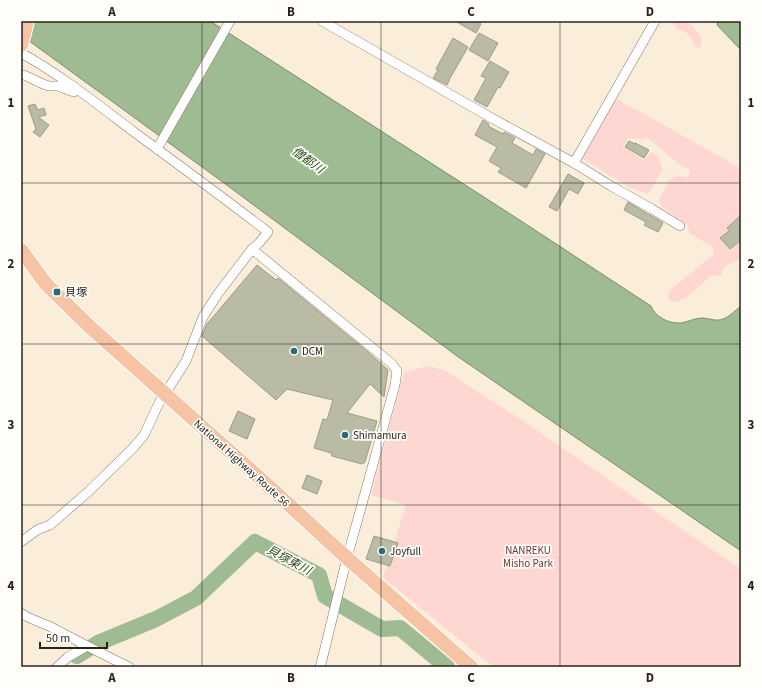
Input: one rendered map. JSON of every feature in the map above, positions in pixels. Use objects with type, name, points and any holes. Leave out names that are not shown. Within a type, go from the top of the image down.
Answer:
[{"type":"highway","points":[[21,45],[27,21]]},
{"type":"highway","name":"National Highway Route 56","points":[[21,250],[46,284],[90,327],[280,496],[347,558],[471,667]]},
{"type":"street","points":[[322,21],[488,116],[574,163],[680,226]]},
{"type":"street","points":[[574,163],[654,21]]},
{"type":"street","points":[[159,147],[230,22]]},
{"type":"street","points":[[21,53],[79,91],[159,147],[268,232],[252,249],[217,295],[203,317],[186,361],[164,394],[144,435],[133,448],[88,492],[50,525],[37,530],[21,542]]},
{"type":"street","points":[[24,75],[50,86],[58,86],[74,92],[79,91]]},
{"type":"street","points":[[252,249],[391,363],[397,371],[395,386],[347,558],[320,667]]},
{"type":"street","points":[[21,614],[43,623],[129,667]]},
{"type":"street","points":[[60,666],[68,657],[87,646]]},
{"type":"green space","points":[[675,21],[686,21],[695,29],[700,35],[702,42],[701,46],[698,48],[694,46],[692,39],[688,34],[677,29],[674,24]]},
{"type":"green space","points":[[619,100],[737,166],[741,170],[741,257],[737,261],[725,266],[721,275],[711,276],[687,297],[678,302],[670,301],[668,298],[669,291],[714,254],[713,247],[690,234],[687,224],[662,207],[659,200],[669,180],[677,175],[686,178],[690,174],[689,169],[681,166],[648,138],[628,138],[623,147],[644,160],[651,152],[657,155],[663,169],[648,194],[627,186],[583,159],[582,155],[613,101]]},
{"type":"green space","name":"NANREKU Misho Park","points":[[429,366],[444,370],[519,418],[741,569],[741,667],[494,667],[383,577],[406,505],[371,495],[404,372]]},
{"type":"water","name":"僧都川","points":[[21,21],[210,21],[651,306],[653,310],[663,319],[676,323],[699,318],[720,320],[728,317],[741,306],[741,551],[457,356],[21,35]]},
{"type":"water","points":[[718,21],[741,21],[741,50],[717,25]]},
{"type":"building","points":[[455,21],[477,21],[481,24],[476,33]]},
{"type":"building","points":[[479,33],[498,43],[488,61],[469,50]]},
{"type":"building","points":[[453,38],[468,47],[447,85],[433,78],[438,70],[436,69]]},
{"type":"building","points":[[490,61],[509,72],[500,88],[498,87],[487,107],[474,100],[486,78],[481,76]]},
{"type":"building","points":[[35,104],[38,110],[44,108],[46,115],[38,117],[49,125],[40,137],[33,132],[36,129],[28,106]]},
{"type":"building","points":[[483,120],[489,124],[488,126],[503,134],[504,132],[515,138],[512,143],[533,155],[536,149],[545,154],[526,188],[498,172],[501,168],[489,161],[497,147],[475,135]]},
{"type":"building","points":[[629,141],[649,150],[644,158],[625,147]]},
{"type":"building","points":[[568,174],[584,183],[578,194],[569,189],[557,211],[549,207]]},
{"type":"building","points":[[628,202],[663,223],[658,232],[644,225],[646,222],[624,210]]},
{"type":"building","points":[[741,215],[741,240],[730,249],[720,238],[730,230],[727,228]]},
{"type":"building","name":"DCM","points":[[257,265],[276,280],[278,278],[388,370],[384,397],[370,384],[347,413],[377,421],[365,462],[362,464],[332,456],[331,453],[314,448],[323,419],[327,420],[333,400],[287,389],[276,400],[202,336],[207,324]]},
{"type":"building","points":[[238,411],[255,419],[247,439],[229,431]]},
{"type":"building","points":[[307,475],[322,481],[317,494],[302,488]]},
{"type":"building","name":"Joyfull","points":[[374,536],[398,543],[390,566],[366,559]]},
{"type":"waterway","name":"貝塚東川","points":[[77,656],[98,643],[156,619],[196,598],[255,542],[319,575],[325,596],[382,629],[400,628],[447,667]]},
{"type":"place","name":"貝塚","points":[[57,292]]},
{"type":"place","name":"DCM","points":[[294,351]]},
{"type":"place","name":"Shimamura","points":[[345,435]]},
{"type":"place","name":"Joyfull","points":[[382,551]]}]
